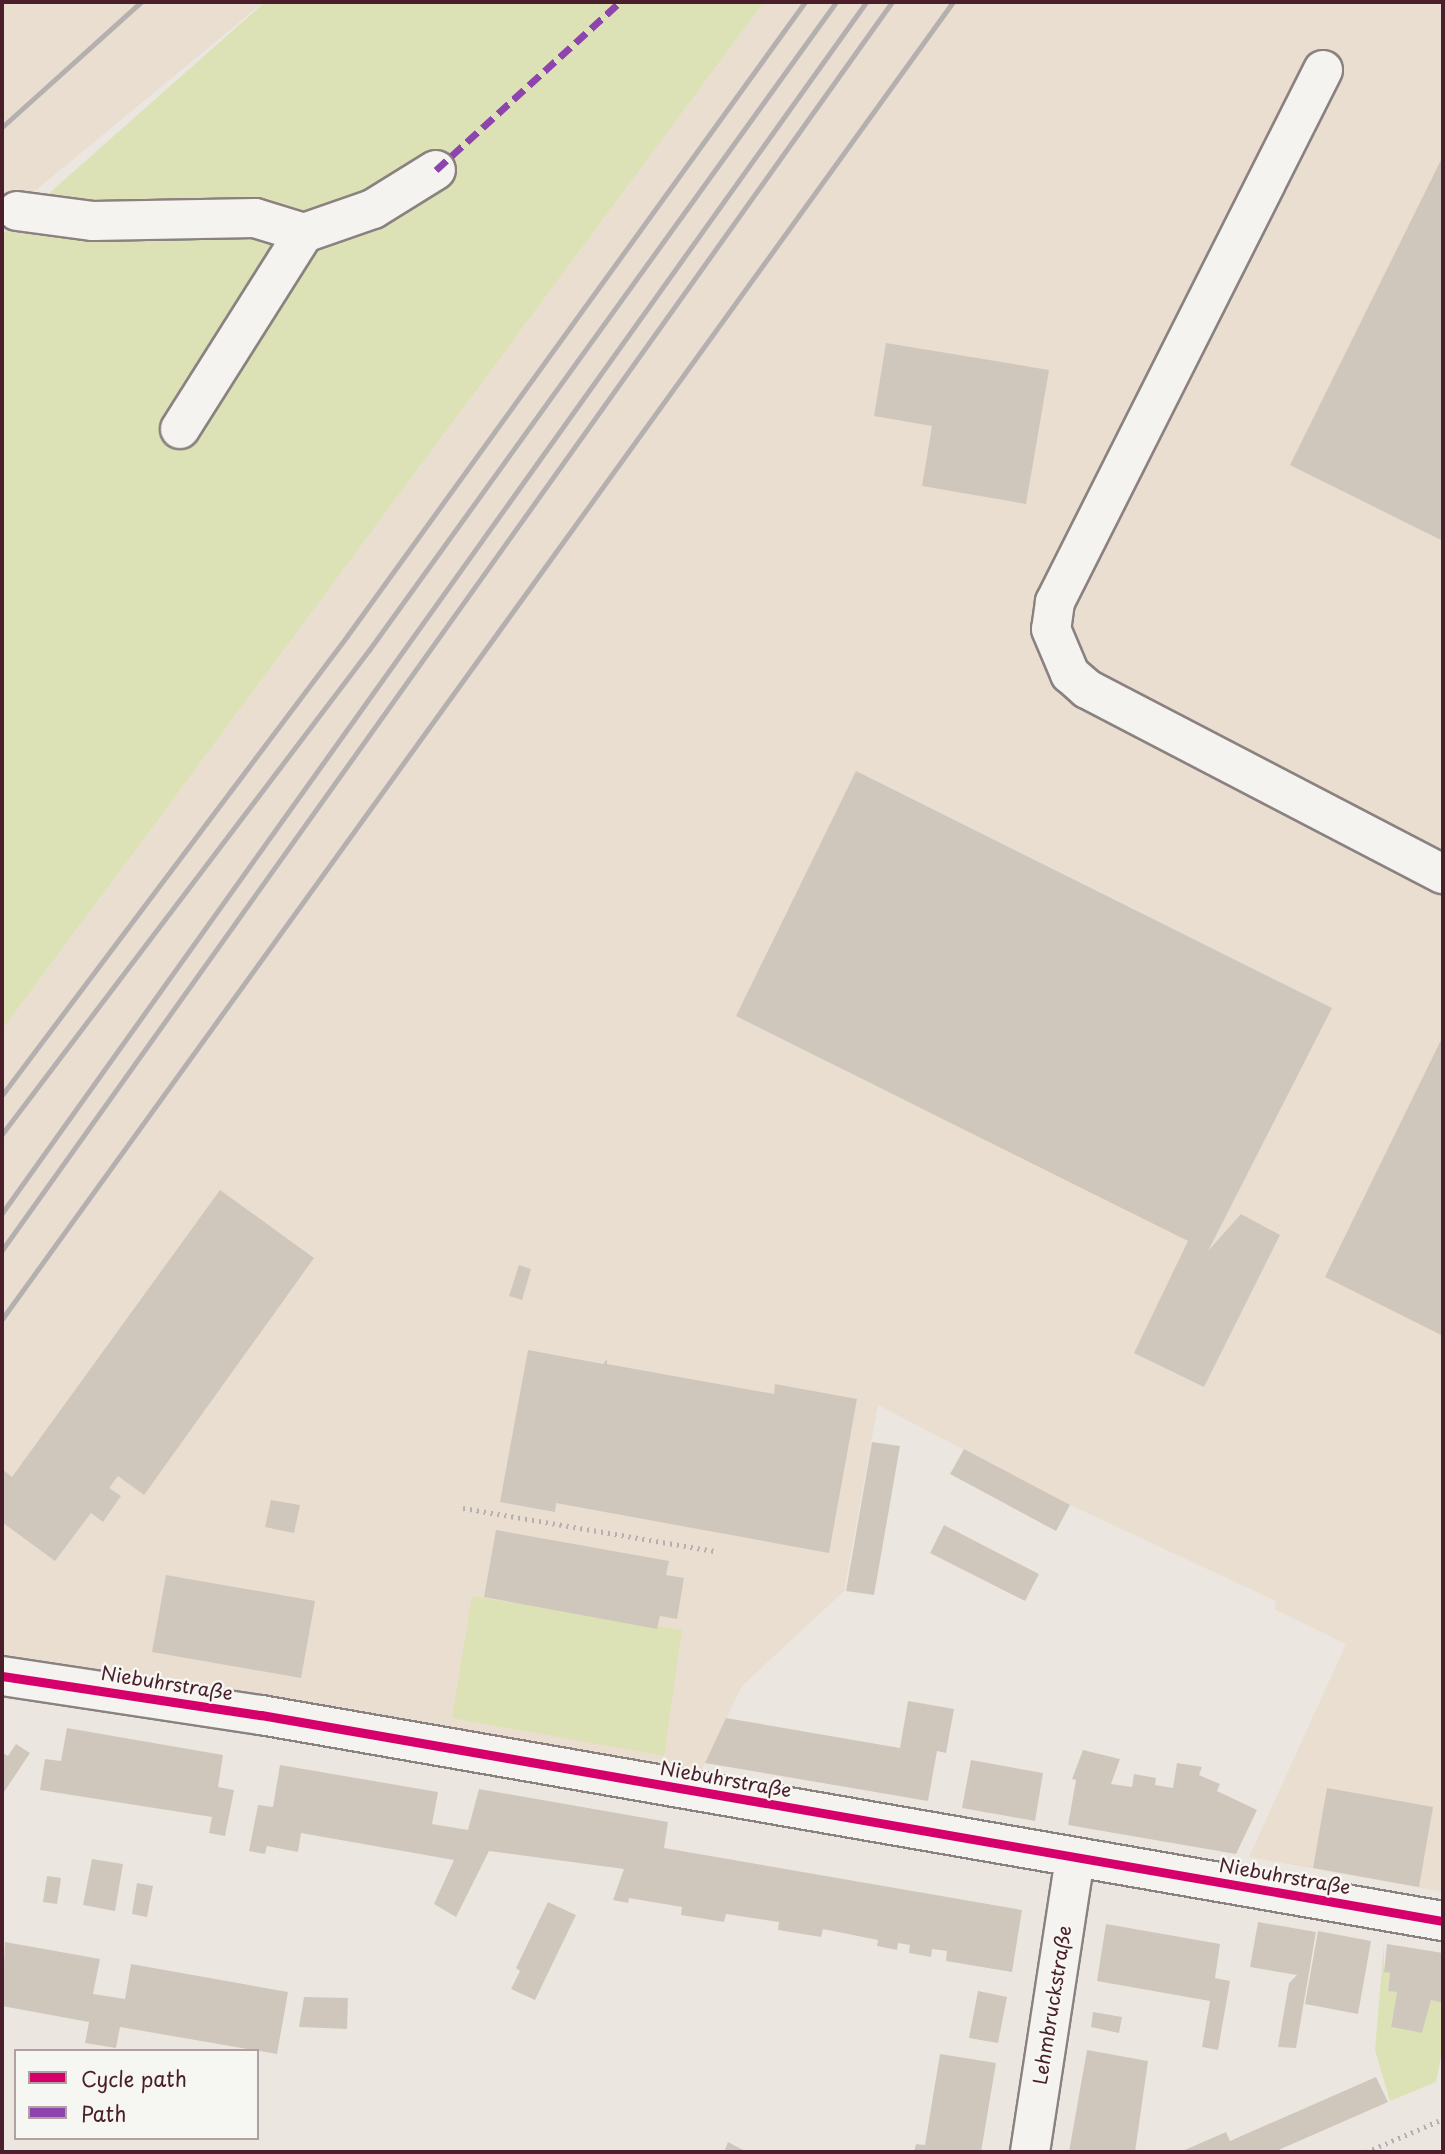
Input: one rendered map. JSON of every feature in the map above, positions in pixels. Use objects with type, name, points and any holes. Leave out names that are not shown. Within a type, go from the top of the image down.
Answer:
[{"type":"street","points":[[1323,70],[1055,603],[1051,629],[1064,663],[1087,689],[1443,874]]},
{"type":"street","points":[[17,211],[93,221],[255,218],[304,233],[373,209],[436,170]]},
{"type":"street","points":[[180,429],[304,233]]},
{"type":"street","name":"Niebuhrstraße","points":[[2,1676],[261,1715],[1443,1921]]},
{"type":"street","name":"Lehmbruckstraße","points":[[1030,2152],[1075,1857]]},
{"type":"path","points":[[463,1508],[714,1551]]},
{"type":"path","points":[[1366,2152],[1443,2119]]},
{"type":"shaded area","points":[[2,2],[264,2],[2,218]]},
{"type":"shaded area","points":[[764,2],[1443,2],[1443,1892],[1249,1857],[1346,1644],[1274,1609],[1276,1601],[1070,1505],[878,1405],[844,1591],[742,1686],[698,1777],[2,1663],[2,1030]]},
{"type":"green space","points":[[265,2],[764,2],[2,1030],[2,235]]},
{"type":"green space","points":[[472,1596],[682,1630],[664,1756],[452,1718]]},
{"type":"green space","points":[[1384,1944],[1384,1971],[1390,1973],[1388,1990],[1397,1992],[1391,2027],[1422,2033],[1431,2000],[1443,2003],[1443,2046],[1436,2082],[1390,2101],[1375,2050]]},
{"type":"building","points":[[1443,156],[1443,541],[1290,465]]},
{"type":"building","points":[[886,343],[1049,370],[1026,504],[922,486],[932,426],[874,416]]},
{"type":"building","points":[[856,771],[1332,1008],[1208,1251],[1241,1214],[1280,1235],[1204,1387],[1134,1353],[1188,1241],[736,1016]]},
{"type":"building","points":[[1443,1036],[1443,1336],[1325,1277]]},
{"type":"building","points":[[220,1190],[314,1258],[144,1495],[118,1476],[109,1488],[121,1496],[103,1522],[91,1513],[55,1561],[2,1522],[2,1469],[12,1477]]},
{"type":"building","points":[[519,1265],[531,1269],[522,1300],[509,1296]]},
{"type":"building","points":[[528,1350],[603,1364],[607,1359],[607,1364],[774,1394],[775,1384],[857,1399],[829,1553],[556,1503],[555,1512],[500,1502]]},
{"type":"building","points":[[872,1442],[900,1446],[874,1595],[846,1591]]},
{"type":"building","points":[[964,1449],[1070,1505],[1056,1531],[950,1474]]},
{"type":"building","points":[[271,1500],[300,1505],[294,1533],[265,1527]]},
{"type":"building","points":[[944,1525],[1039,1574],[1025,1601],[930,1553]]},
{"type":"building","points":[[496,1530],[669,1561],[666,1575],[684,1578],[677,1619],[660,1616],[657,1629],[484,1597]]},
{"type":"building","points":[[166,1575],[315,1601],[301,1678],[152,1652]]},
{"type":"building","points":[[908,1701],[954,1709],[946,1753],[937,1751],[928,1801],[705,1763],[726,1718],[900,1748]]},
{"type":"building","points":[[67,1728],[223,1755],[218,1787],[234,1790],[225,1836],[209,1833],[212,1817],[40,1790],[45,1759],[61,1761]]},
{"type":"building","points":[[16,1744],[30,1753],[2,1795],[2,1752],[8,1756]]},
{"type":"building","points":[[1083,1750],[1120,1759],[1111,1784],[1132,1787],[1134,1774],[1156,1778],[1155,1785],[1173,1788],[1177,1763],[1202,1767],[1199,1775],[1220,1784],[1217,1791],[1257,1810],[1236,1854],[1068,1825],[1076,1780],[1072,1779]]},
{"type":"building","points":[[971,1760],[1043,1773],[1035,1821],[962,1808]]},
{"type":"building","points":[[280,1765],[438,1792],[432,1824],[468,1830],[479,1789],[668,1822],[664,1848],[1022,1910],[1012,1972],[946,1961],[947,1951],[932,1949],[931,1957],[909,1953],[910,1945],[898,1943],[897,1950],[877,1946],[878,1940],[823,1929],[821,1937],[778,1930],[779,1922],[726,1914],[724,1922],[681,1915],[682,1907],[629,1898],[628,1903],[613,1900],[624,1869],[489,1851],[456,1917],[434,1904],[454,1860],[301,1833],[298,1852],[267,1846],[265,1854],[249,1851],[258,1805],[273,1807]]},
{"type":"building","points":[[1327,1788],[1433,1807],[1419,1887],[1313,1868]]},
{"type":"building","points":[[92,1859],[123,1864],[115,1911],[83,1905]]},
{"type":"building","points":[[47,1876],[61,1878],[57,1904],[43,1902]]},
{"type":"building","points":[[137,1883],[153,1886],[147,1917],[132,1914]]},
{"type":"building","points":[[548,1902],[576,1915],[535,2000],[511,1989],[520,1971],[516,1968]]},
{"type":"building","points":[[1258,1922],[1316,1932],[1296,2048],[1278,2047],[1289,1983],[1297,1975],[1250,1967]]},
{"type":"building","points":[[1106,1924],[1220,1944],[1215,1978],[1230,1981],[1218,2050],[1202,2047],[1210,2001],[1097,1981]]},
{"type":"building","points":[[1318,1931],[1371,1941],[1358,2014],[1305,2004]]},
{"type":"building","points":[[5,1942],[100,1959],[93,1994],[125,1999],[131,1964],[288,1992],[277,2054],[120,2027],[116,2048],[85,2043],[89,2022],[2,2006]]},
{"type":"building","points":[[1387,1944],[1443,1953],[1443,2003],[1431,2000],[1422,2033],[1391,2027],[1397,1992],[1388,1991],[1390,1973],[1384,1972]]},
{"type":"building","points":[[978,1991],[1007,1997],[998,2043],[969,2038]]},
{"type":"building","points":[[304,1997],[348,1998],[347,2029],[299,2027]]},
{"type":"building","points":[[1093,2012],[1122,2017],[1119,2033],[1091,2027]]},
{"type":"building","points":[[1087,2050],[1148,2061],[1135,2152],[1069,2152]]},
{"type":"building","points":[[940,2054],[996,2063],[981,2152],[914,2152],[916,2144],[925,2145]]},
{"type":"building","points":[[1376,2077],[1388,2102],[1274,2152],[1180,2152],[1226,2132],[1230,2141]]},
{"type":"building","points":[[728,2142],[743,2150],[748,2152],[724,2152]]},
{"type":"railway","points":[[2,127],[141,2]]},
{"type":"railway","points":[[2,1095],[347,636],[805,2]]},
{"type":"railway","points":[[2,1134],[369,650],[836,2]]},
{"type":"railway","points":[[2,1213],[866,2]]},
{"type":"railway","points":[[2,1250],[892,2]]},
{"type":"railway","points":[[2,1319],[953,2]]},
{"type":"marked path","points":[[436,170],[620,2]]},
{"type":"cycle path","points":[[2,1676],[261,1715],[1443,1921]]}]
